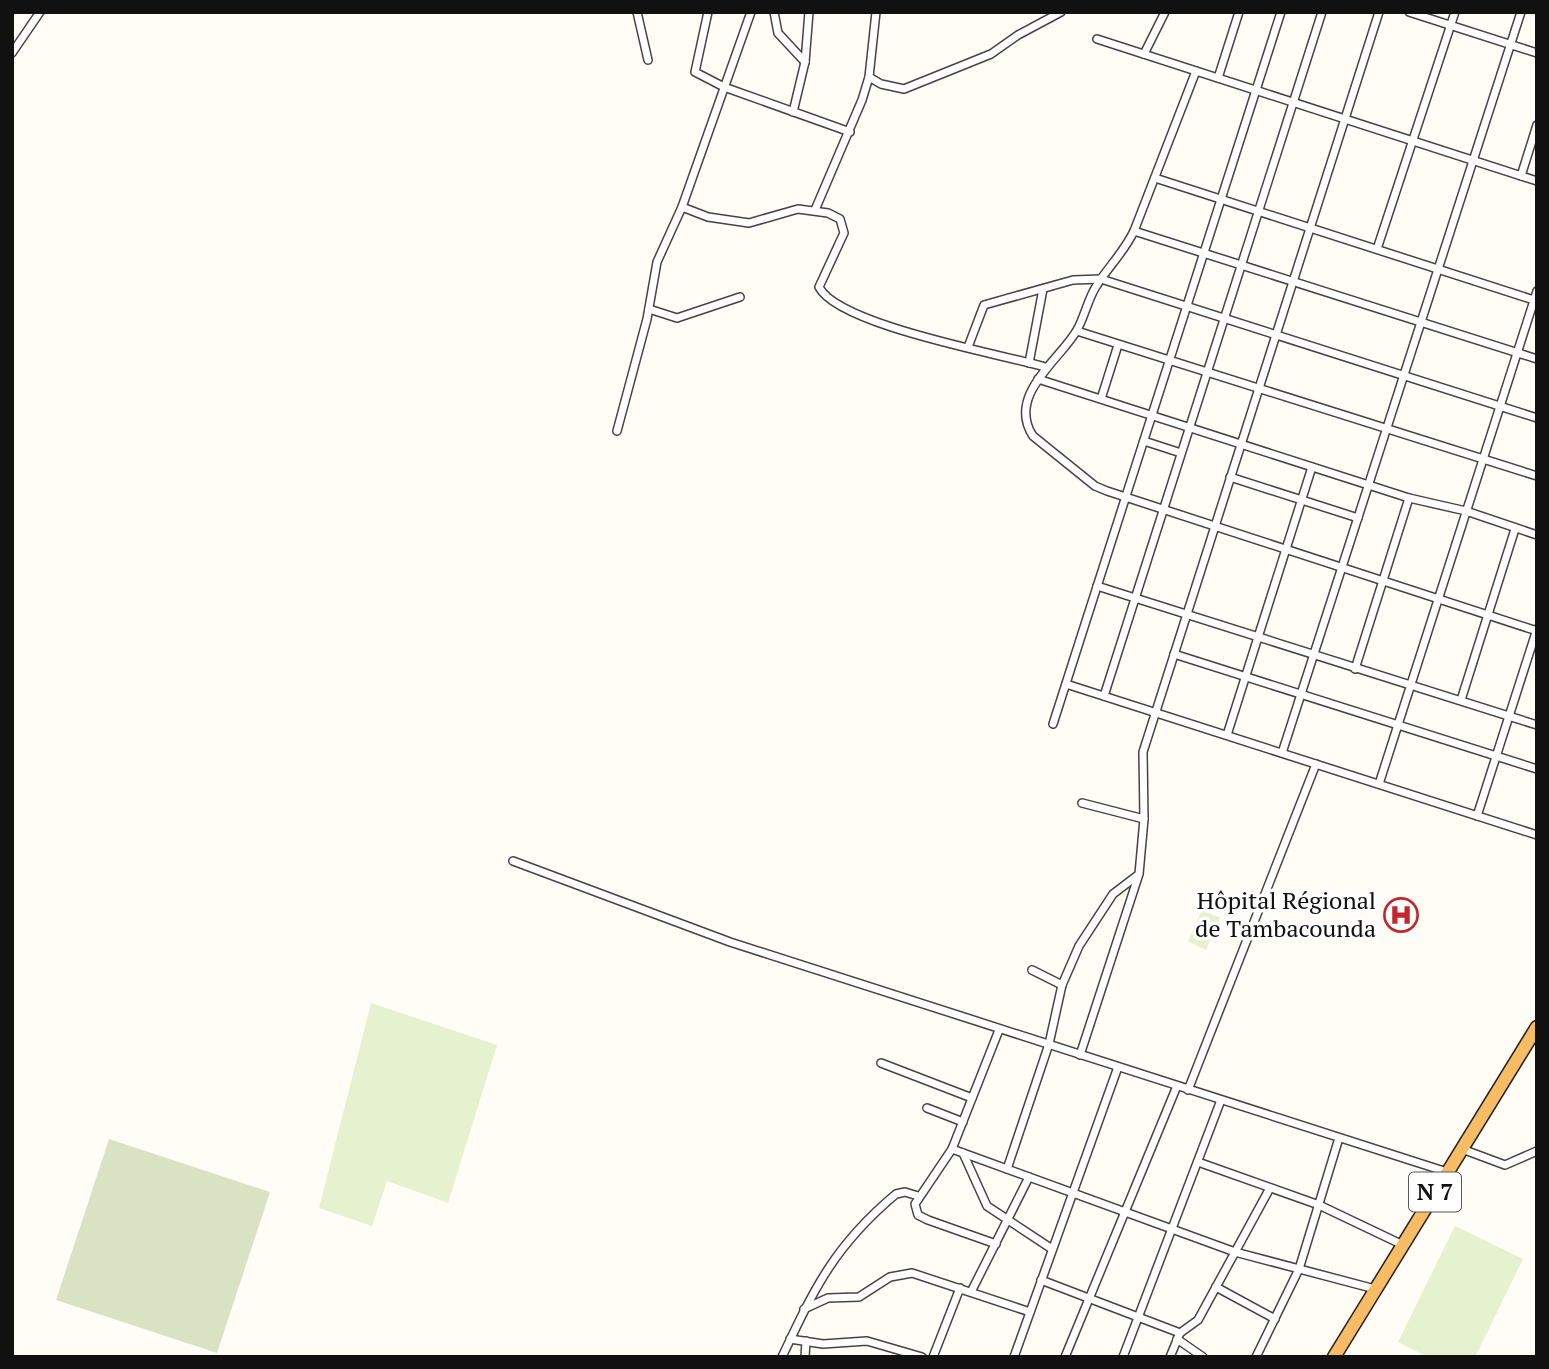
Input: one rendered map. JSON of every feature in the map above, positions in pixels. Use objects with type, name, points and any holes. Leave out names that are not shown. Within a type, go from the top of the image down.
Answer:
[{"type":"highway","name":"N 7","points":[[1334,1357],[1537,1027]]},
{"type":"street","points":[[12,53],[40,12]]},
{"type":"street","points":[[637,12],[648,60]]},
{"type":"street","points":[[708,12],[695,72],[724,87],[850,132]]},
{"type":"street","points":[[617,431],[649,309],[657,262],[682,208],[751,12]]},
{"type":"street","points":[[774,12],[778,33],[805,62]]},
{"type":"street","points":[[793,112],[805,62],[808,12]]},
{"type":"street","points":[[815,210],[850,132],[869,77],[876,12]]},
{"type":"street","points":[[869,77],[881,84],[904,89],[991,54],[1018,35],[1061,12]]},
{"type":"street","points":[[1144,54],[1165,12]]},
{"type":"street","points":[[1218,78],[1239,12]]},
{"type":"street","points":[[1053,724],[1281,12]]},
{"type":"street","points":[[1104,696],[1322,12]]},
{"type":"street","points":[[1080,1055],[1139,874],[1144,819],[1143,752],[1379,12]]},
{"type":"street","points":[[1409,12],[1537,53]]},
{"type":"street","points":[[1377,249],[1455,12]]},
{"type":"street","points":[[1282,753],[1521,12]]},
{"type":"street","points":[[1097,39],[1537,181]]},
{"type":"street","points":[[1196,71],[1124,252],[1101,279],[1077,331],[1038,379],[1024,415],[1033,436],[1095,486],[1214,527],[1537,630],[1477,816]]},
{"type":"street","points":[[1521,176],[1537,125]]},
{"type":"street","points":[[1155,178],[1535,300]]},
{"type":"street","points":[[682,208],[708,217],[749,223],[782,211],[815,210],[840,219],[844,233],[819,287],[828,298],[868,319],[1045,368]]},
{"type":"street","points":[[1134,231],[1537,359]]},
{"type":"street","points":[[968,347],[984,305],[1073,280],[1101,279],[1537,418]]},
{"type":"street","points":[[1029,363],[1043,289]]},
{"type":"street","points":[[1379,784],[1537,290]]},
{"type":"street","points":[[649,309],[677,318],[740,297]]},
{"type":"street","points":[[1077,331],[1386,431],[1537,476]]},
{"type":"street","points":[[1101,399],[1118,345]]},
{"type":"street","points":[[1038,379],[1409,498],[1466,512],[1537,535]]},
{"type":"street","points":[[1144,441],[1181,453]]},
{"type":"street","points":[[1227,735],[1312,467]]},
{"type":"street","points":[[1230,477],[1358,518]]},
{"type":"street","points":[[1355,669],[1409,498]]},
{"type":"street","points":[[1461,700],[1515,529]]},
{"type":"street","points":[[1097,586],[1537,725]]},
{"type":"street","points":[[1174,654],[1537,769]]},
{"type":"street","points":[[1066,684],[1537,835]]},
{"type":"street","points":[[1188,1090],[1316,764]]},
{"type":"street","points":[[1082,803],[1144,819]]},
{"type":"street","points":[[513,861],[730,942],[1447,1172]]},
{"type":"street","points":[[1007,1169],[1049,1044],[1062,985],[1079,946],[1113,894],[1139,874]]},
{"type":"street","points":[[1032,970],[1062,985]]},
{"type":"street","points":[[996,1244],[919,1215],[915,1204],[952,1149],[999,1030]]},
{"type":"street","points":[[881,1063],[972,1098]]},
{"type":"street","points":[[1014,1357],[1118,1067]]},
{"type":"street","points":[[1065,1357],[1177,1086]]},
{"type":"street","points":[[1123,1357],[1221,1100]]},
{"type":"street","points":[[927,1108],[963,1122]]},
{"type":"street","points":[[1256,1357],[1299,1269],[1339,1138]]},
{"type":"street","points":[[952,1149],[1235,1252],[1375,1289]]},
{"type":"street","points":[[1462,1149],[1505,1165],[1537,1151]]},
{"type":"street","points":[[963,1153],[987,1206],[1052,1249]]},
{"type":"street","points":[[1198,1162],[1319,1205],[1403,1244]]},
{"type":"street","points":[[971,1292],[1029,1177]]},
{"type":"street","points":[[1170,1357],[1179,1336],[1198,1320],[1270,1188]]},
{"type":"street","points":[[782,1357],[824,1272],[866,1221],[901,1192],[918,1196]]},
{"type":"street","points":[[804,1309],[828,1298],[859,1297],[890,1277],[904,1273],[922,1274],[1030,1312]]},
{"type":"street","points":[[1041,1280],[1138,1317],[1179,1336],[1203,1357]]},
{"type":"street","points":[[1216,1287],[1275,1319]]},
{"type":"street","points":[[933,1357],[960,1288]]},
{"type":"street","points":[[790,1339],[823,1344],[867,1341],[922,1357]]},
{"type":"street","points":[[805,1357],[806,1341]]},
{"type":"green space","points":[[1202,910],[1220,918],[1206,950],[1188,941]]},
{"type":"green space","points":[[371,1003],[497,1045],[448,1203],[387,1181],[372,1226],[319,1208]]},
{"type":"green space","points":[[109,1139],[270,1192],[217,1353],[56,1300]]},
{"type":"green space","points":[[1455,1226],[1523,1259],[1475,1357],[1428,1357],[1398,1342]]},
{"type":"place","name":"Hôpital Régional de Tambacounda","points":[[1401,915]]}]
